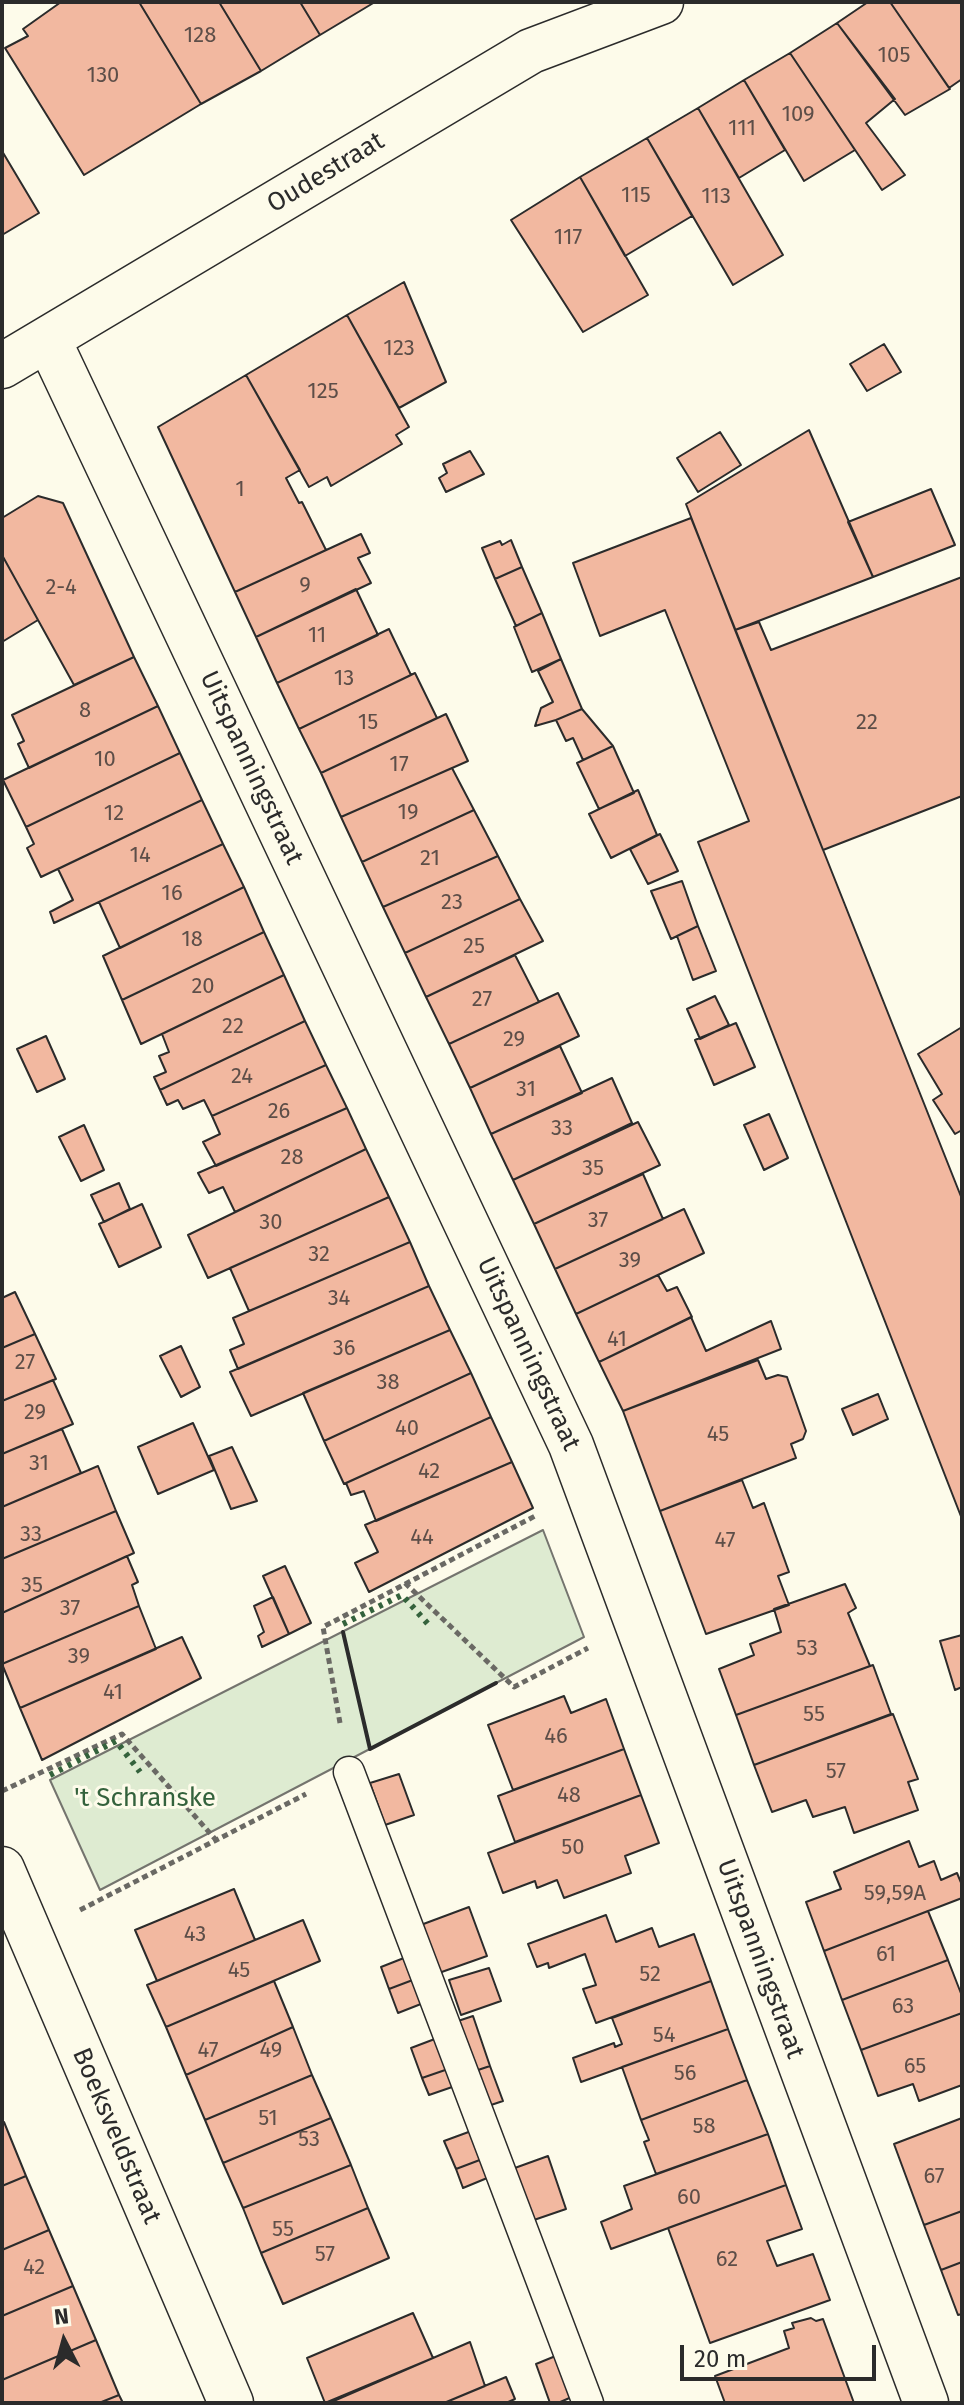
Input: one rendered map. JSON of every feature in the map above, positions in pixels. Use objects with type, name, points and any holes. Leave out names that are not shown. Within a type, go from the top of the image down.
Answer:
[{"type":"street","name":"Oudestraat","points":[[2,366],[531,51],[661,2]]},
{"type":"street","name":"Uitspanningstraat","points":[[48,339],[571,1445],[926,2403]]},
{"type":"street","name":"Boeksveldstraat","points":[[2,1869],[231,2403]]},
{"type":"lane","points":[[349,1772],[588,2403]]},
{"type":"path","points":[[29,1936],[349,1772],[323,1627],[588,1489]]},
{"type":"path","points":[[405,1583],[514,1687],[636,1623]]},
{"type":"path","points":[[2,1791],[122,1734],[216,1840]]},
{"type":"green space","name":"'t Schranske","points":[[543,1530],[584,1637],[100,1890],[50,1780]]},
{"type":"building","points":[[61,2],[139,2],[201,104],[84,175],[5,48],[28,36],[23,29]]},
{"type":"building","points":[[139,2],[219,2],[261,71],[201,104]]},
{"type":"building","points":[[219,2],[300,2],[320,35],[261,71]]},
{"type":"building","points":[[300,2],[375,2],[320,35]]},
{"type":"building","points":[[868,2],[890,2],[950,89],[905,115],[837,23]]},
{"type":"building","points":[[890,2],[962,2],[962,79],[949,88]]},
{"type":"building","points":[[837,23],[895,99],[866,123],[905,175],[882,190],[790,53]]},
{"type":"building","points":[[790,53],[855,150],[804,181],[744,80]]},
{"type":"building","points":[[744,80],[785,150],[739,178],[698,108]]},
{"type":"building","points":[[698,108],[783,255],[733,285],[647,138]]},
{"type":"building","points":[[647,138],[692,216],[625,256],[580,177]]},
{"type":"building","points":[[2,151],[39,213],[2,235]]},
{"type":"building","points":[[580,177],[648,295],[583,332],[511,220]]},
{"type":"building","points":[[404,282],[446,382],[399,408],[347,315]]},
{"type":"building","points":[[347,315],[409,427],[396,435],[402,444],[331,486],[327,477],[309,487],[246,375]]},
{"type":"building","points":[[884,344],[901,372],[867,391],[850,364]]},
{"type":"building","points":[[246,375],[300,470],[286,478],[326,550],[235,592],[158,427]]},
{"type":"building","points":[[809,430],[873,577],[735,630],[686,504]]},
{"type":"building","points":[[720,432],[741,465],[698,492],[677,458]]},
{"type":"building","points":[[470,451],[484,474],[446,492],[439,478],[447,473],[443,464]]},
{"type":"building","points":[[931,489],[955,545],[873,577],[848,522]]},
{"type":"building","points":[[38,496],[63,503],[134,657],[74,685],[2,555],[2,518]]},
{"type":"building","points":[[691,518],[962,1199],[962,1519],[698,842],[749,821],[665,610],[600,636],[573,563]]},
{"type":"building","points":[[361,534],[370,553],[358,558],[371,583],[256,637],[235,592]]},
{"type":"building","points":[[511,540],[522,567],[495,579],[482,548],[500,541],[502,545]]},
{"type":"building","points":[[2,555],[38,620],[2,642]]},
{"type":"building","points":[[522,567],[542,613],[516,626],[495,579]]},
{"type":"building","points":[[962,577],[962,796],[823,850],[735,630],[759,622],[771,650]]},
{"type":"building","points":[[356,589],[378,635],[277,683],[256,637]]},
{"type":"building","points":[[542,613],[561,659],[532,672],[514,627]]},
{"type":"building","points":[[389,629],[411,675],[299,729],[277,683]]},
{"type":"building","points":[[134,657],[158,706],[29,768],[18,744],[24,741],[12,715]]},
{"type":"building","points":[[561,659],[582,709],[535,726],[541,708],[553,702],[538,671]]},
{"type":"building","points":[[415,673],[437,718],[321,773],[299,729]]},
{"type":"building","points":[[158,706],[180,753],[26,827],[3,780]]},
{"type":"building","points":[[582,709],[613,746],[583,760],[573,738],[566,741],[556,720]]},
{"type":"building","points":[[446,714],[468,761],[341,817],[321,773]]},
{"type":"building","points":[[613,746],[634,793],[599,809],[577,763]]},
{"type":"building","points":[[180,753],[202,800],[41,877],[27,848],[34,844],[26,827]]},
{"type":"building","points":[[452,768],[474,810],[362,862],[341,817]]},
{"type":"building","points":[[638,790],[657,835],[611,858],[589,814]]},
{"type":"building","points":[[202,800],[223,844],[54,923],[50,912],[73,900],[58,869]]},
{"type":"building","points":[[474,810],[498,856],[383,907],[362,862]]},
{"type":"building","points":[[660,834],[678,871],[648,884],[630,849]]},
{"type":"building","points":[[223,844],[244,887],[120,948],[99,902]]},
{"type":"building","points":[[498,856],[520,899],[405,953],[383,907]]},
{"type":"building","points":[[682,881],[698,926],[671,939],[651,891]]},
{"type":"building","points":[[244,887],[264,932],[122,1000],[103,956]]},
{"type":"building","points":[[520,899],[543,941],[426,997],[405,953]]},
{"type":"building","points":[[698,926],[716,971],[693,980],[677,936]]},
{"type":"building","points":[[264,932],[284,975],[141,1044],[122,1000]]},
{"type":"building","points":[[515,955],[539,1002],[449,1044],[426,997]]},
{"type":"building","points":[[284,975],[305,1021],[160,1090],[154,1077],[166,1072],[159,1056],[169,1052],[162,1034]]},
{"type":"building","points":[[558,993],[579,1036],[470,1088],[449,1044]]},
{"type":"building","points":[[715,996],[729,1025],[700,1039],[687,1009]]},
{"type":"building","points":[[305,1021],[326,1065],[212,1116],[204,1100],[183,1109],[178,1100],[167,1105],[160,1090]]},
{"type":"building","points":[[736,1023],[755,1067],[714,1085],[695,1040]]},
{"type":"building","points":[[962,1027],[962,1130],[955,1134],[933,1100],[942,1094],[918,1054]]},
{"type":"building","points":[[46,1036],[65,1079],[37,1092],[17,1049]]},
{"type":"building","points":[[560,1046],[582,1093],[491,1134],[470,1088]]},
{"type":"building","points":[[326,1065],[347,1108],[216,1166],[203,1142],[220,1134],[212,1116]]},
{"type":"building","points":[[612,1078],[632,1123],[513,1180],[491,1134]]},
{"type":"building","points":[[347,1108],[366,1149],[235,1212],[223,1187],[209,1193],[198,1173]]},
{"type":"building","points":[[769,1114],[788,1158],[764,1170],[744,1125]]},
{"type":"building","points":[[638,1122],[660,1165],[534,1224],[513,1180]]},
{"type":"building","points":[[84,1125],[104,1170],[81,1181],[59,1137]]},
{"type":"building","points":[[366,1149],[389,1197],[208,1278],[188,1235]]},
{"type":"building","points":[[643,1174],[663,1219],[555,1269],[534,1224]]},
{"type":"building","points":[[119,1183],[130,1209],[104,1222],[91,1195]]},
{"type":"building","points":[[389,1197],[410,1242],[249,1311],[230,1268]]},
{"type":"building","points":[[142,1204],[161,1247],[119,1267],[99,1224]]},
{"type":"building","points":[[684,1209],[704,1253],[576,1314],[555,1269]]},
{"type":"building","points":[[410,1242],[429,1286],[238,1369],[230,1350],[244,1344],[233,1318]]},
{"type":"building","points":[[658,1275],[667,1291],[677,1287],[692,1317],[599,1362],[576,1314]]},
{"type":"building","points":[[429,1286],[450,1330],[251,1416],[230,1372]]},
{"type":"building","points":[[15,1292],[35,1334],[2,1348],[2,1298]]},
{"type":"building","points":[[691,1317],[706,1351],[771,1321],[781,1349],[623,1411],[599,1362]]},
{"type":"building","points":[[450,1330],[471,1373],[324,1441],[303,1393]]},
{"type":"building","points":[[35,1334],[56,1379],[2,1401],[2,1348]]},
{"type":"building","points":[[181,1346],[200,1387],[181,1397],[160,1356]]},
{"type":"building","points":[[758,1360],[766,1379],[778,1375],[787,1377],[806,1431],[803,1439],[791,1444],[796,1458],[660,1511],[623,1411]]},
{"type":"building","points":[[471,1373],[491,1417],[344,1484],[324,1441]]},
{"type":"building","points":[[53,1380],[73,1424],[2,1454],[2,1401]]},
{"type":"building","points":[[878,1394],[888,1419],[853,1435],[842,1409]]},
{"type":"building","points":[[491,1417],[512,1462],[376,1521],[364,1491],[351,1495],[346,1483]]},
{"type":"building","points":[[193,1423],[214,1470],[158,1494],[138,1447]]},
{"type":"building","points":[[62,1429],[81,1473],[2,1507],[2,1454]]},
{"type":"building","points":[[232,1447],[257,1501],[231,1509],[209,1456]]},
{"type":"building","points":[[512,1462],[533,1508],[369,1592],[355,1563],[378,1552],[365,1525]]},
{"type":"building","points":[[98,1466],[116,1511],[2,1559],[2,1507]]},
{"type":"building","points":[[742,1480],[753,1508],[764,1503],[789,1572],[778,1576],[789,1605],[706,1634],[660,1511]]},
{"type":"building","points":[[116,1511],[134,1553],[2,1613],[2,1559]]},
{"type":"building","points":[[127,1556],[138,1582],[132,1585],[139,1606],[2,1664],[2,1613]]},
{"type":"building","points":[[285,1566],[311,1623],[289,1634],[263,1576]]},
{"type":"building","points":[[845,1584],[856,1608],[848,1613],[870,1666],[736,1715],[719,1669],[754,1655],[750,1644],[781,1632],[774,1609]]},
{"type":"building","points":[[273,1597],[289,1634],[262,1647],[258,1636],[264,1632],[254,1606]]},
{"type":"building","points":[[139,1606],[156,1649],[20,1708],[2,1664]]},
{"type":"building","points":[[962,1635],[962,1687],[955,1690],[940,1641]]},
{"type":"building","points":[[182,1637],[201,1678],[42,1760],[20,1708]]},
{"type":"building","points":[[873,1665],[891,1714],[754,1765],[736,1715]]},
{"type":"building","points":[[564,1696],[571,1713],[606,1699],[624,1749],[513,1790],[488,1725]]},
{"type":"building","points":[[893,1714],[918,1779],[908,1782],[918,1810],[854,1833],[845,1807],[813,1817],[806,1800],[772,1812],[754,1765]]},
{"type":"building","points":[[624,1749],[641,1795],[515,1842],[498,1796]]},
{"type":"building","points":[[399,1774],[414,1815],[385,1825],[370,1783]]},
{"type":"building","points":[[641,1795],[659,1843],[625,1856],[631,1873],[564,1898],[557,1880],[537,1888],[535,1881],[503,1893],[488,1853]]},
{"type":"building","points":[[909,1841],[919,1867],[934,1861],[941,1880],[957,1873],[962,1885],[962,1898],[824,1951],[806,1902],[841,1889],[834,1872]]},
{"type":"building","points":[[234,1889],[255,1940],[157,1981],[135,1930]]},
{"type":"building","points":[[469,1907],[487,1956],[436,1974],[418,1926]]},
{"type":"building","points":[[928,1911],[948,1960],[842,2000],[824,1951]]},
{"type":"building","points":[[606,1915],[616,1942],[652,1928],[659,1947],[694,1934],[711,1981],[596,2023],[583,1989],[596,1985],[585,1954],[549,1968],[548,1963],[537,1967],[528,1944]]},
{"type":"building","points":[[303,1920],[320,1961],[166,2027],[147,1985]]},
{"type":"building","points":[[409,1956],[418,1978],[389,1989],[381,1967]]},
{"type":"building","points":[[948,1960],[962,1996],[962,2013],[861,2050],[842,2000]]},
{"type":"building","points":[[489,1968],[501,2001],[461,2015],[449,1980]]},
{"type":"building","points":[[418,1978],[426,2002],[398,2013],[389,1989]]},
{"type":"building","points":[[274,1981],[293,2027],[186,2075],[166,2027]]},
{"type":"building","points":[[711,1981],[728,2029],[581,2082],[573,2058],[614,2043],[615,2047],[622,2044],[612,2018]]},
{"type":"building","points":[[962,2013],[962,2085],[919,2101],[913,2084],[878,2096],[861,2050]]},
{"type":"building","points":[[473,2016],[490,2066],[472,2072],[455,2022]]},
{"type":"building","points":[[293,2027],[312,2075],[205,2120],[186,2075]]},
{"type":"building","points":[[728,2029],[747,2080],[641,2120],[622,2067]]},
{"type":"building","points":[[440,2037],[451,2068],[422,2078],[411,2048]]},
{"type":"building","points":[[490,2066],[503,2101],[485,2107],[472,2072]]},
{"type":"building","points":[[451,2068],[458,2085],[429,2095],[422,2078]]},
{"type":"building","points":[[312,2075],[331,2118],[223,2163],[205,2120]]},
{"type":"building","points":[[747,2080],[768,2134],[656,2174],[644,2142],[649,2140],[641,2120]]},
{"type":"building","points":[[331,2118],[351,2165],[243,2208],[223,2163]]},
{"type":"building","points":[[962,2118],[962,2211],[924,2225],[894,2144]]},
{"type":"building","points":[[2,2123],[26,2176],[2,2186]]},
{"type":"building","points":[[474,2130],[485,2158],[456,2169],[444,2141]]},
{"type":"building","points":[[768,2134],[786,2185],[611,2249],[601,2222],[632,2209],[624,2186]]},
{"type":"building","points":[[548,2156],[566,2209],[531,2221],[512,2169]]},
{"type":"building","points":[[485,2158],[492,2176],[463,2188],[456,2169]]},
{"type":"building","points":[[351,2165],[368,2208],[261,2253],[243,2208]]},
{"type":"building","points":[[26,2176],[49,2230],[2,2250],[2,2186]]},
{"type":"building","points":[[786,2185],[802,2229],[767,2241],[777,2266],[813,2254],[830,2300],[710,2343],[668,2228]]},
{"type":"building","points":[[368,2208],[389,2258],[283,2304],[261,2253]]},
{"type":"building","points":[[962,2211],[962,2262],[941,2270],[924,2225]]},
{"type":"building","points":[[49,2230],[73,2286],[2,2316],[2,2250]]},
{"type":"building","points":[[962,2262],[962,2314],[958,2315],[941,2270]]},
{"type":"building","points":[[73,2286],[96,2340],[2,2380],[2,2316]]},
{"type":"building","points":[[413,2313],[433,2358],[325,2403],[307,2358]]},
{"type":"building","points":[[811,2318],[816,2321],[823,2319],[854,2403],[725,2403],[715,2376],[789,2348],[784,2331],[794,2328],[792,2323]]},
{"type":"building","points":[[96,2340],[119,2395],[99,2403],[2,2403],[2,2380]]},
{"type":"building","points":[[470,2342],[485,2386],[444,2403],[329,2403]]},
{"type":"building","points":[[558,2355],[574,2396],[550,2403],[536,2364]]},
{"type":"building","points":[[506,2377],[515,2399],[506,2403],[444,2403]]},
{"type":"building","points":[[119,2395],[123,2403],[99,2403]]},
{"type":"hedge","points":[[343,1624],[402,1595],[428,1624]]},
{"type":"hedge","points":[[50,1775],[116,1741],[140,1772]]},
{"type":"wall","points":[[343,1632],[370,1749],[496,1683]]}]
